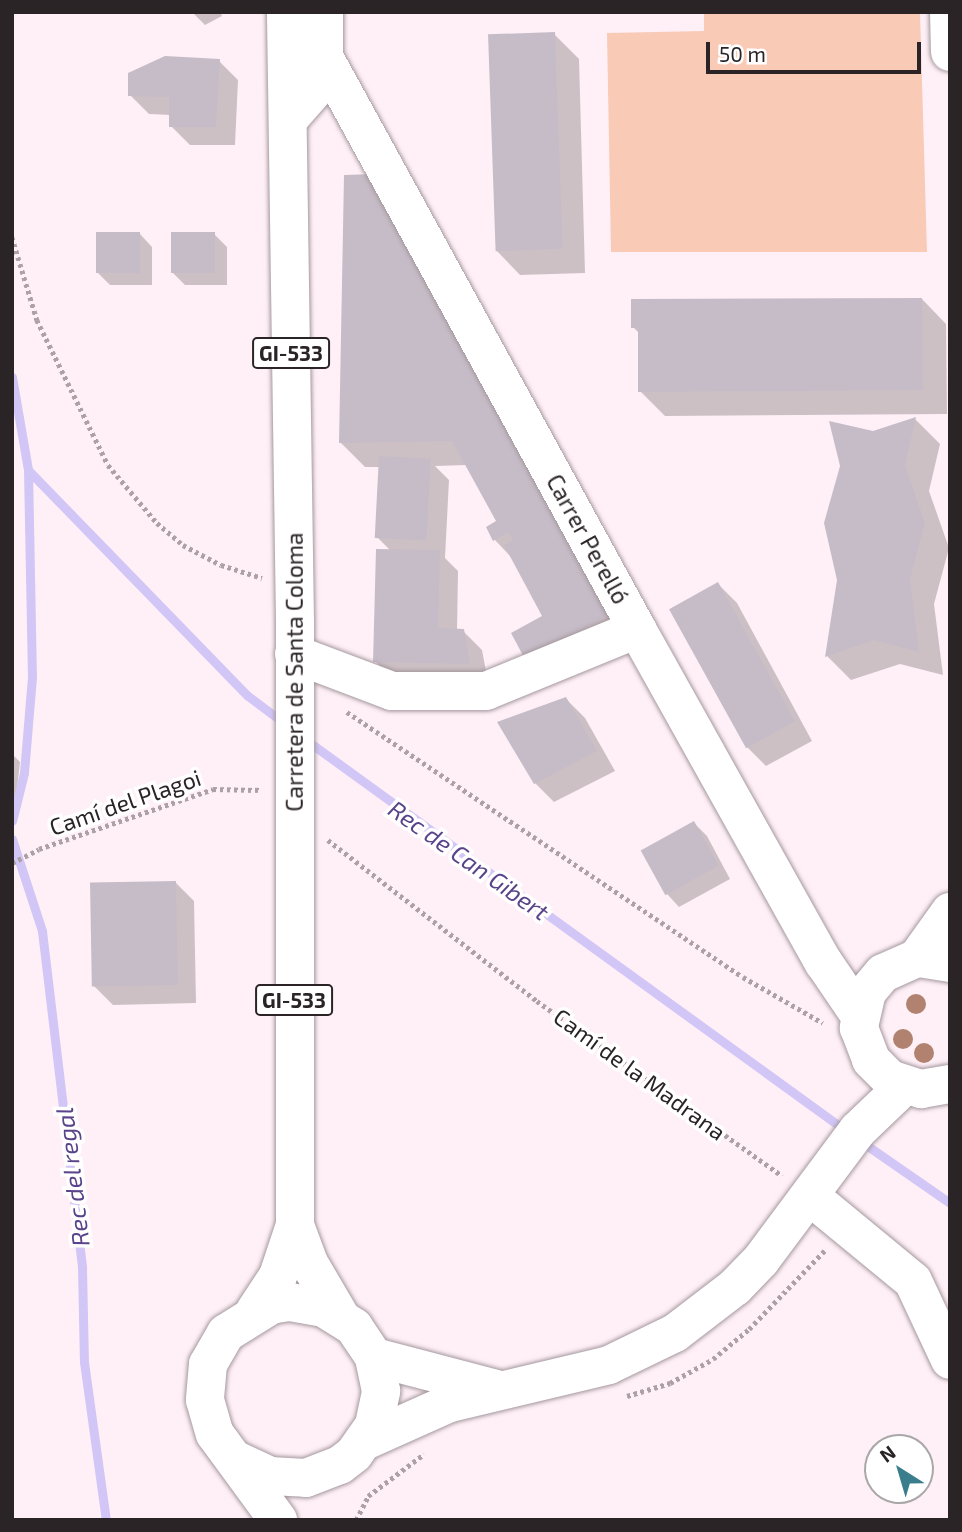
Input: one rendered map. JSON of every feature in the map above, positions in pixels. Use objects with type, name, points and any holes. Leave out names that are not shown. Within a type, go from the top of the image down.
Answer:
[{"type":"street","name":"Carretera de Santa Coloma","points":[[278,1520],[238,1461],[215,1434],[205,1382],[208,1364],[226,1333],[255,1311],[278,1276],[295,1225],[293,693],[311,660],[294,583],[286,12]]},
{"type":"street","points":[[288,120],[316,88],[324,57],[324,12]]},
{"type":"street","points":[[949,12],[950,52]]},
{"type":"street","name":"Carrer Perelló","points":[[324,57],[637,629],[824,963],[843,1020]]},
{"type":"street","points":[[311,660],[392,691],[486,691],[637,629]]},
{"type":"street","points":[[948,1086],[891,1078],[843,1020],[883,973],[933,960],[950,912]]},
{"type":"street","points":[[365,1441],[428,1410],[499,1389],[610,1366],[675,1333],[735,1287],[818,1188],[891,1078]]},
{"type":"street","points":[[818,1188],[914,1281],[950,1360]]},
{"type":"street","name":"Carretera de Santa Coloma","points":[[295,1225],[309,1263],[340,1316]]},
{"type":"street","name":"Carretera de Santa Coloma","points":[[238,1461],[262,1473],[288,1479],[324,1473],[347,1460],[365,1441],[377,1417],[381,1391],[374,1357],[354,1327],[340,1316],[298,1303],[255,1311]]},
{"type":"street","points":[[374,1357],[499,1389]]},
{"type":"street","name":"Carretera de Santa Coloma","points":[[300,1520],[305,1496],[324,1473]]},
{"type":"path","points":[[12,237],[37,320],[90,436],[134,499],[192,550],[260,578],[294,583]]},
{"type":"path","points":[[311,660],[326,697],[743,977],[801,1013],[843,1020]]},
{"type":"path","name":"Camí del Plagoi","points":[[12,863],[39,849],[213,789],[294,795]]},
{"type":"path","name":"Camí de la Madrana","points":[[294,795],[352,854],[537,1001],[818,1188]]},
{"type":"shaded area","points":[[704,12],[920,12],[927,252],[611,252],[607,33],[704,31]]},
{"type":"building","points":[[555,32],[563,249],[496,251],[488,34]]},
{"type":"building","points":[[165,56],[220,59],[216,127],[169,127],[169,97],[128,96],[128,73]]},
{"type":"building","points":[[374,174],[611,613],[526,661],[511,633],[542,616],[504,545],[513,540],[509,532],[493,541],[486,527],[496,521],[452,441],[339,443],[344,175]]},
{"type":"building","points":[[96,232],[140,232],[140,273],[96,273]]},
{"type":"building","points":[[171,232],[215,232],[215,273],[171,273]]},
{"type":"building","points":[[922,298],[923,390],[638,392],[638,328],[631,328],[631,299]]},
{"type":"building","points":[[916,417],[905,465],[925,523],[910,579],[919,652],[874,640],[825,657],[837,580],[824,523],[840,466],[829,421],[873,431]]},
{"type":"building","points":[[379,456],[431,459],[427,541],[375,538]]},
{"type":"building","points":[[376,549],[440,550],[438,628],[464,629],[470,664],[373,662]]},
{"type":"building","points":[[718,582],[795,721],[746,748],[669,609]]},
{"type":"building","points":[[566,697],[597,751],[534,784],[497,722]]},
{"type":"building","points":[[694,821],[719,866],[665,895],[641,851]]},
{"type":"building","points":[[176,881],[178,985],[92,986],[90,883]]},
{"type":"waterway","name":"Rec del regal","points":[[12,377],[28,470],[32,677],[24,773],[12,821]]},
{"type":"waterway","name":"Rec de Can Gibert","points":[[28,470],[248,696],[284,723]]},
{"type":"waterway","name":"Rec de Can Gibert","points":[[306,740],[845,1130]]},
{"type":"waterway","name":"Rec del regal","points":[[12,839],[42,931],[82,1268],[84,1362],[106,1520]]},
{"type":"waterway","name":"Rec de Can Gibert","points":[[859,1140],[950,1203]]}]
